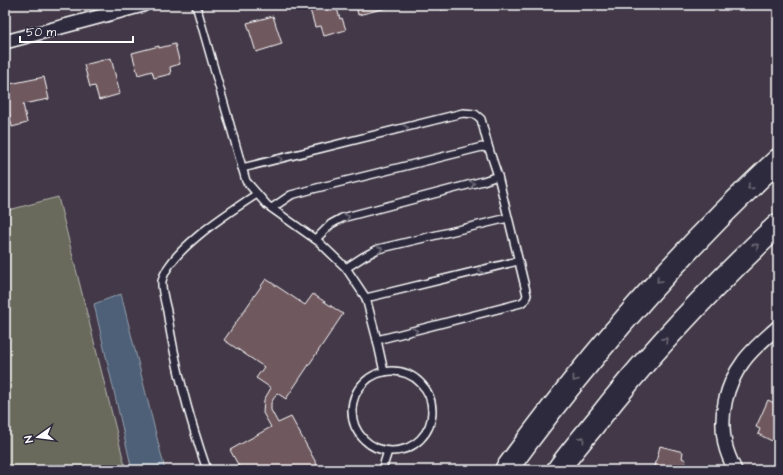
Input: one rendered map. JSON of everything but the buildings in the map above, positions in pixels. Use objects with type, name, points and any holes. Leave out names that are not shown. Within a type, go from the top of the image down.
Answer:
[{"type":"highway","points":[[506,470],[558,400],[618,327],[696,240],[778,160]]},
{"type":"highway","points":[[558,470],[610,403],[652,354],[705,297],[778,225]]},
{"type":"street","points":[[5,42],[143,5]]},
{"type":"street","points":[[735,470],[726,449],[722,428],[725,400],[729,387],[743,362],[778,327]]},
{"type":"lane","points":[[196,5],[246,181],[267,205],[316,239],[346,268],[366,298],[384,372]]},
{"type":"lane","points":[[242,168],[463,113],[475,114],[481,118],[498,176],[527,296],[521,304],[377,340]]},
{"type":"lane","points":[[272,208],[291,195],[313,189],[482,147],[489,149]]},
{"type":"lane","points":[[316,239],[331,224],[342,218],[498,176]]},
{"type":"lane","points":[[207,470],[188,411],[171,337],[162,281],[170,264],[185,247],[214,223],[257,194]]},
{"type":"lane","points":[[346,268],[363,256],[378,249],[508,218]]},
{"type":"lane","points":[[366,298],[518,260]]},
{"type":"lane","points":[[398,371],[411,375],[422,384],[429,395],[432,409],[431,422],[425,434],[415,444],[402,450],[388,450],[377,448],[366,441],[358,431],[354,419],[353,407],[356,395],[363,384],[372,376],[384,372],[398,371]]},
{"type":"lane","points":[[382,470],[388,450]]},
{"type":"green space","points":[[58,197],[126,470],[5,470],[5,211]]},
{"type":"water","points":[[121,294],[165,470],[132,470],[94,304]]}]
